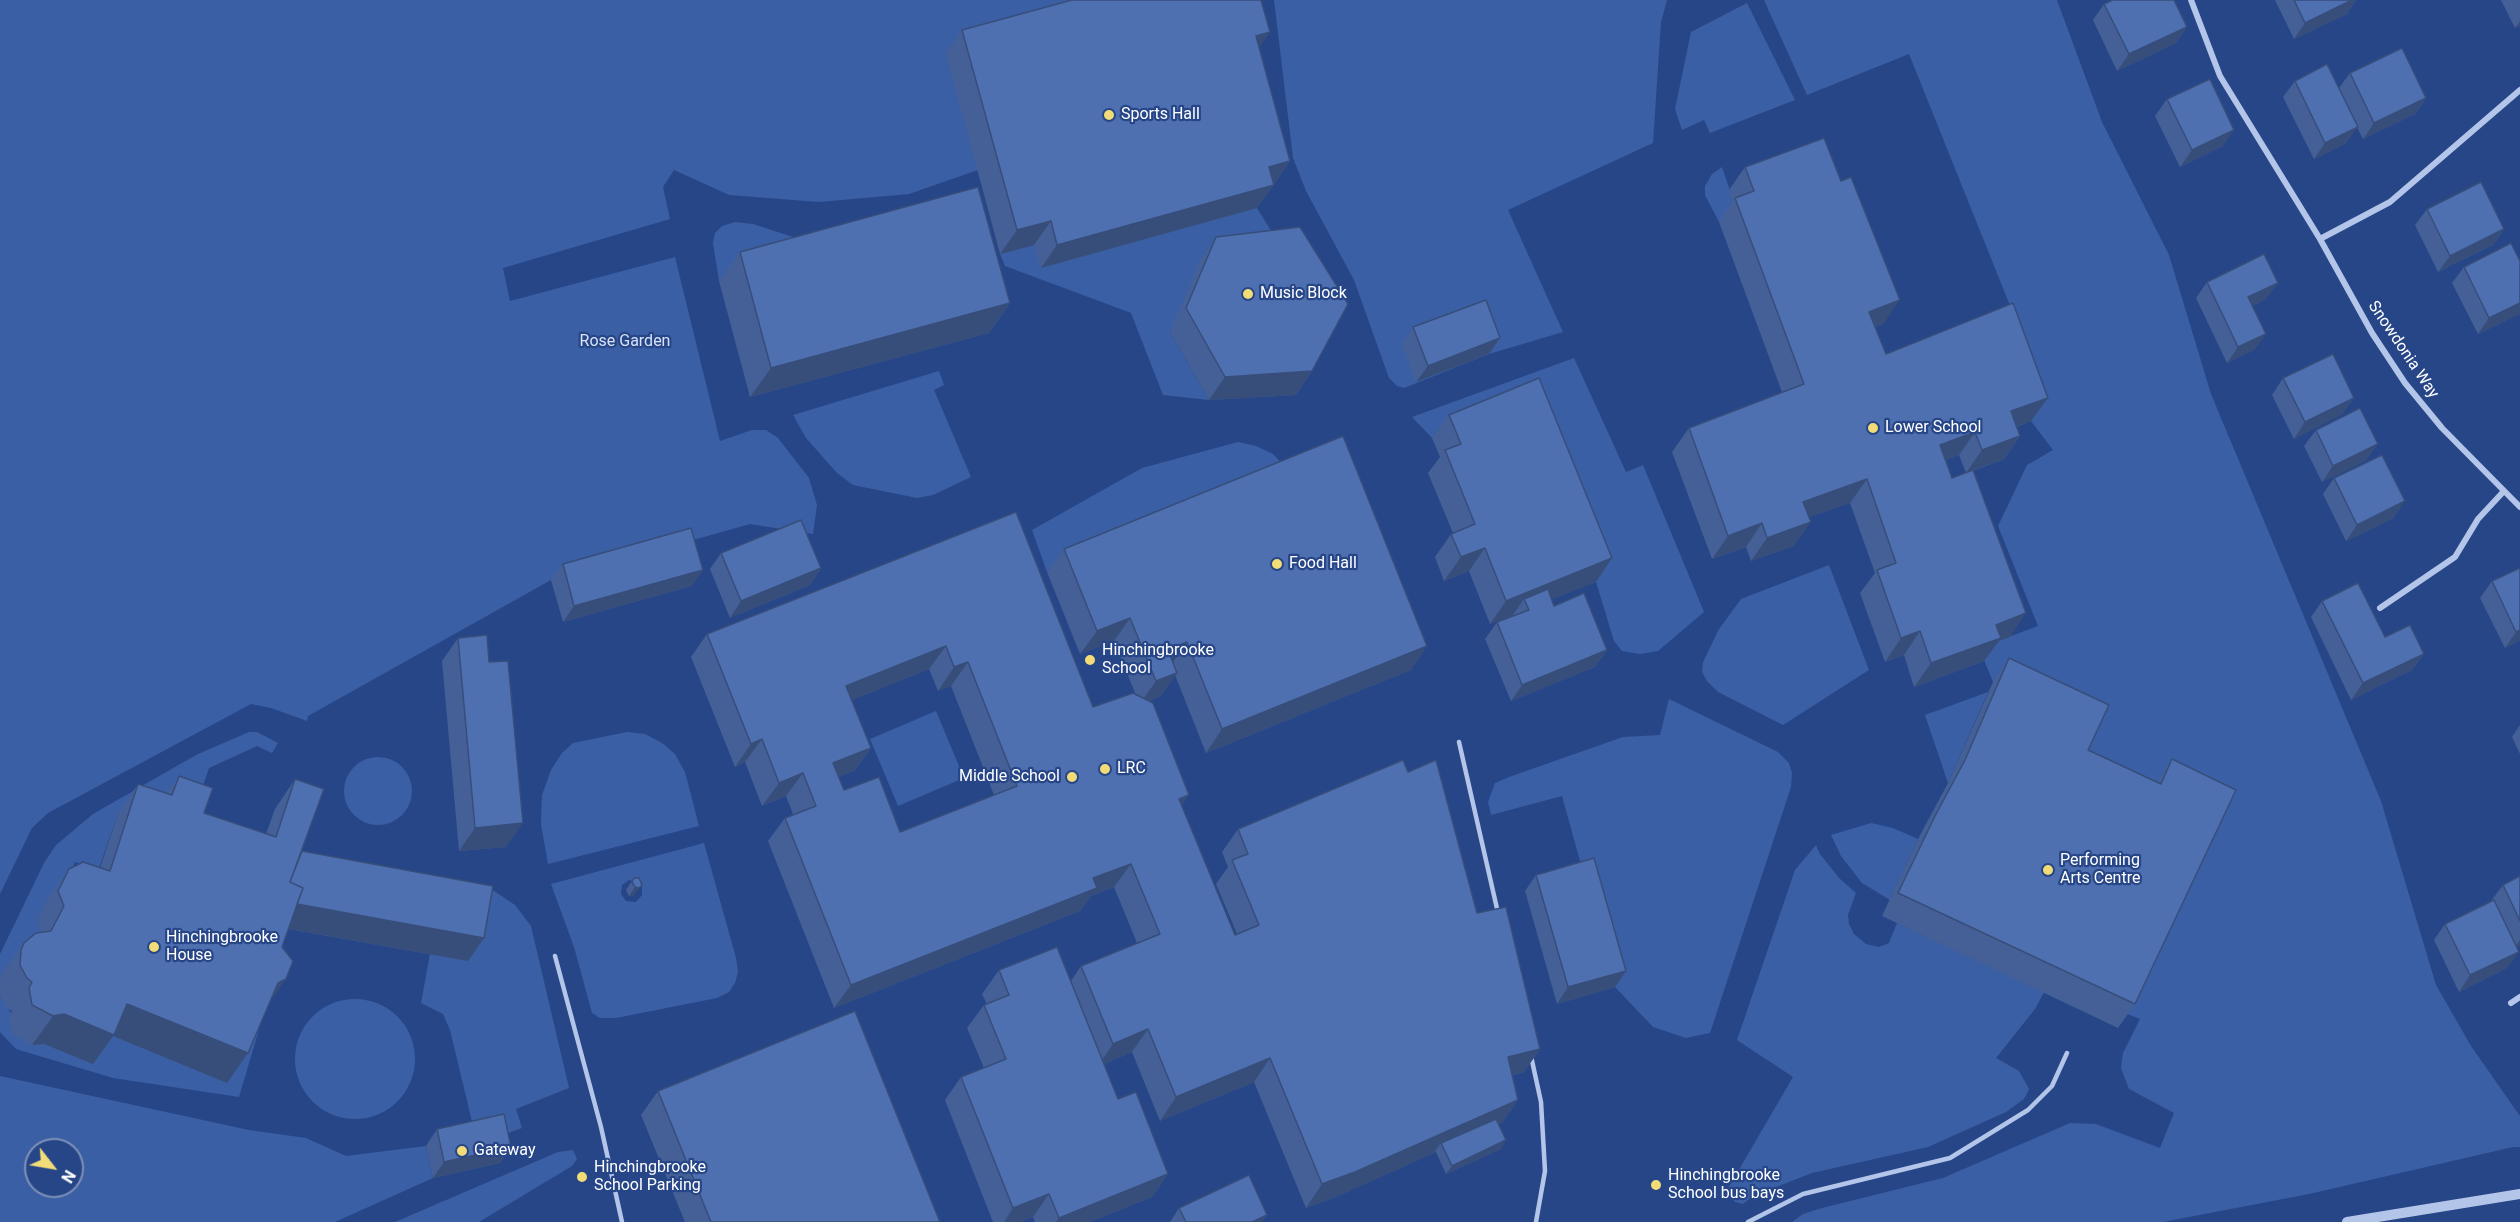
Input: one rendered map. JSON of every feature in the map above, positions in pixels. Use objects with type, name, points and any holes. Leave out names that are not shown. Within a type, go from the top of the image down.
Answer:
[{"type":"street","name":"Snowdonia Way","points":[[2191,0],[2220,76],[2320,239],[2372,333],[2405,383],[2442,428],[2520,507]]},
{"type":"street","points":[[2320,239],[2390,202],[2520,90]]},
{"type":"street","points":[[2380,608],[2456,557],[2478,519],[2504,491]]},
{"type":"street","points":[[2511,1003],[2520,997]]},
{"type":"street","points":[[2347,1222],[2520,1194]]},
{"type":"lane","points":[[1459,742],[1499,916]]},
{"type":"lane","points":[[555,956],[601,1127],[622,1222]]},
{"type":"lane","points":[[1529,1047],[1541,1102],[1545,1171],[1536,1222]]},
{"type":"lane","points":[[1748,1222],[1803,1194],[1950,1158],[2028,1110],[2052,1086],[2067,1053]]},
{"type":"green space","name":"Rose Garden","points":[[0,0],[1140,0],[978,170],[909,194],[819,202],[729,195],[674,170],[663,187],[670,219],[503,268],[510,301],[675,257],[720,441],[752,430],[766,430],[778,438],[809,478],[817,505],[813,534],[750,524],[551,580],[308,716],[307,721],[271,708],[251,704],[48,813],[32,828],[0,894]]},
{"type":"green space","points":[[1274,0],[1667,0],[1661,22],[1653,143],[1508,210],[1563,332],[1489,354],[1404,388],[1397,386],[1389,378],[1354,280],[1306,191],[1293,158]]},
{"type":"green space","points":[[1764,0],[2057,0],[2102,122],[2169,255],[2211,394],[2381,801],[2436,985],[2471,1046],[2520,1116],[2520,1147],[2309,1194],[2163,1222],[1792,1222],[1803,1214],[1822,1208],[1943,1178],[2070,1123],[2096,1124],[2160,1148],[2174,1113],[2129,1089],[2121,1068],[2123,1053],[2140,1019],[2125,1013],[2071,773],[2092,728],[1993,682],[1979,648],[2038,626],[1998,526],[2027,465],[2053,450],[2031,421],[2015,318],[1909,54],[1807,95]]},
{"type":"green space","points":[[1747,3],[1795,100],[1710,133],[1704,120],[1682,130],[1675,109],[1691,32]]},
{"type":"green space","points":[[1722,167],[1738,214],[1719,222],[1705,195],[1705,186],[1712,174]]},
{"type":"green space","points":[[1257,208],[1283,250],[1170,332],[1209,400],[1163,395],[1131,313],[1005,266],[1000,254],[1034,245]]},
{"type":"green space","points":[[735,222],[753,224],[833,250],[719,281],[713,243],[715,233],[722,226]]},
{"type":"green space","points":[[1574,358],[1626,472],[1643,465],[1704,612],[1658,651],[1640,654],[1622,651],[1614,641],[1596,582],[1523,402],[1432,438],[1412,417]]},
{"type":"green space","points":[[939,371],[944,385],[934,390],[971,477],[933,495],[917,498],[853,485],[837,473],[806,438],[793,415]]},
{"type":"green space","points":[[1238,442],[1256,446],[1273,454],[1291,474],[1047,572],[1032,530],[1142,468]]},
{"type":"green space","points":[[1829,565],[1869,670],[1783,725],[1718,692],[1702,672],[1703,662],[1719,629],[1741,599]]},
{"type":"green space","points":[[1988,692],[1948,783],[1925,715]]},
{"type":"green space","points":[[1669,699],[1778,752],[1789,763],[1792,773],[1791,787],[1710,1033],[1686,1038],[1653,1027],[1615,987],[1562,796],[1491,815],[1488,802],[1495,783],[1509,777],[1623,737],[1660,735]]},
{"type":"green space","points":[[936,711],[964,778],[898,806],[870,739]]},
{"type":"green space","points":[[249,732],[257,732],[278,743],[272,753],[257,746],[209,768],[192,817],[118,814],[98,871],[75,862],[43,935],[0,979],[0,954],[44,863],[56,845],[93,814],[196,755]]},
{"type":"green space","points":[[627,732],[645,734],[662,743],[675,754],[685,772],[699,826],[548,864],[541,824],[542,795],[551,770],[562,753],[573,743]]},
{"type":"green space","points":[[385,757],[397,763],[406,772],[412,784],[410,804],[402,815],[385,825],[371,825],[354,815],[346,804],[344,784],[354,767],[365,759]]},
{"type":"green space","points":[[1871,823],[1893,828],[1918,839],[1890,900],[1862,883],[1841,856],[1831,835]]},
{"type":"green space","points":[[704,843],[736,958],[738,972],[735,983],[729,992],[717,998],[616,1018],[600,1018],[592,1013],[574,947],[551,884]],"holes":[[[629,880],[638,882],[642,886],[642,895],[636,902],[626,901],[621,894],[622,885]]]},
{"type":"green space","points":[[1816,845],[1820,854],[1839,878],[1856,893],[1848,915],[1849,924],[1854,934],[1866,944],[1879,947],[1889,943],[1897,923],[2044,992],[2035,1009],[1996,1058],[2019,1071],[2029,1089],[2024,1099],[2006,1112],[1928,1147],[1812,1173],[1753,1196],[1743,1204],[1735,1202],[1727,1190],[1793,1077],[1737,1040],[1795,870]]},
{"type":"green space","points":[[491,889],[515,905],[531,926],[569,1088],[516,1109],[522,1128],[494,1138],[475,1134],[450,1030],[443,1014],[421,1003],[430,954]]},
{"type":"green space","points":[[0,996],[32,1045],[265,1009],[239,1097],[113,1078],[16,1049],[0,1032]]},
{"type":"green space","points":[[355,999],[378,1003],[398,1016],[411,1036],[415,1059],[411,1082],[398,1102],[378,1115],[355,1119],[332,1115],[312,1102],[299,1082],[295,1059],[299,1036],[312,1016],[332,1003]]},
{"type":"green space","points":[[0,1076],[249,1130],[306,1138],[346,1156],[426,1146],[433,1178],[335,1222],[0,1222]]},
{"type":"green space","points":[[573,1150],[577,1159],[572,1166],[479,1222],[395,1222],[558,1152]]},
{"type":"building","name":"Sports Hall","points":[[1072,0],[1261,0],[1270,32],[1256,36],[1290,161],[1269,167],[1274,185],[1057,245],[1051,221],[1017,230],[962,30]]},
{"type":"building","points":[[2113,0],[2174,0],[2187,27],[2129,54],[2104,4]]},
{"type":"building","points":[[2294,0],[2352,0],[2305,23]]},
{"type":"building","points":[[2402,48],[2426,98],[2374,123],[2350,73]]},
{"type":"building","points":[[2327,64],[2358,127],[2325,143],[2295,81]]},
{"type":"building","points":[[2210,79],[2234,130],[2192,150],[2167,99]]},
{"type":"building","name":"Lower School","points":[[1824,138],[1841,181],[1851,177],[1900,300],[1869,312],[1886,354],[2013,303],[2048,398],[2011,411],[2020,436],[1982,450],[1975,432],[1940,445],[1952,478],[1973,470],[2026,613],[1996,625],[2001,638],[1931,663],[1920,631],[1901,638],[1877,570],[1896,563],[1867,479],[1803,502],[1811,522],[1767,538],[1762,523],[1728,536],[1689,428],[1804,384],[1735,198],[1754,191],[1745,167]]},
{"type":"building","points":[[2481,182],[2504,229],[2450,256],[2427,209]]},
{"type":"building","points":[[978,187],[1010,303],[771,368],[740,252]]},
{"type":"building","name":"Music Block","points":[[1300,227],[1348,304],[1312,371],[1225,377],[1186,308],[1216,237]]},
{"type":"building","points":[[2511,243],[2520,261],[2520,303],[2489,318],[2464,267]]},
{"type":"building","points":[[2264,254],[2278,283],[2248,297],[2266,334],[2238,347],[2207,282]]},
{"type":"building","points":[[1486,300],[1500,338],[1428,366],[1413,327]]},
{"type":"building","points":[[2333,354],[2354,398],[2305,422],[2283,378]]},
{"type":"building","points":[[1539,378],[1612,558],[1506,601],[1485,548],[1461,557],[1451,534],[1475,524],[1445,450],[1461,444],[1449,415]]},
{"type":"building","points":[[2360,408],[2378,444],[2333,466],[2316,430]]},
{"type":"building","name":"Food Hall","points":[[1343,436],[1427,646],[1222,729],[1187,642],[1168,650],[1177,673],[1156,681],[1130,618],[1097,631],[1064,549]]},
{"type":"building","points":[[2382,455],[2405,501],[2357,525],[2334,478]]},
{"type":"building","points":[[1016,512],[1093,707],[1133,693],[1153,703],[1189,795],[1179,799],[1235,935],[1259,925],[1232,860],[1248,854],[1238,829],[1403,760],[1408,772],[1436,760],[1477,913],[1506,907],[1540,1049],[1508,1057],[1518,1100],[1355,1172],[1322,1184],[1270,1058],[1176,1097],[1148,1029],[1113,1044],[1081,966],[1160,934],[1131,864],[1093,878],[1097,888],[851,985],[785,818],[816,806],[803,773],[779,783],[762,739],[751,744],[707,634]],"holes":[[[946,646],[954,667],[968,662],[1017,786],[900,832],[879,777],[844,790],[833,763],[871,748],[846,686]]]},
{"type":"building","points":[[801,520],[821,568],[741,601],[721,553]]},
{"type":"building","points":[[691,528],[703,570],[574,606],[563,564]]},
{"type":"building","points":[[2520,568],[2520,630],[2516,632],[2492,581]]},
{"type":"building","points":[[2358,583],[2385,637],[2410,625],[2424,654],[2363,683],[2322,601]]},
{"type":"building","points":[[1548,589],[1554,606],[1584,593],[1607,650],[1522,685],[1497,622],[1529,610],[1524,599]]},
{"type":"building","points":[[487,635],[489,662],[508,661],[523,823],[475,828],[458,638]]},
{"type":"building","name":"Performing Arts Centre","points":[[2009,658],[2109,705],[2088,750],[2161,784],[2172,759],[2236,790],[2135,1004],[1898,893],[1965,760]]},
{"type":"building","name":"Hinchingbrooke House","points":[[179,776],[213,788],[204,813],[276,837],[295,779],[324,789],[290,882],[303,888],[282,947],[293,961],[286,979],[278,983],[248,1053],[127,1004],[114,1035],[64,1014],[53,1016],[32,1005],[29,988],[32,982],[20,965],[24,943],[36,933],[51,931],[64,906],[58,891],[69,869],[83,862],[110,871],[138,784],[172,795]]},
{"type":"building","points":[[302,851],[493,886],[484,938],[297,904],[303,888],[290,882]]},
{"type":"building","points":[[1594,858],[1626,971],[1568,987],[1536,875]]},
{"type":"building","points":[[2520,876],[2520,921],[2503,885]]},
{"type":"building","points":[[634,878],[639,878],[642,885],[639,888],[635,887],[632,882]]},
{"type":"building","points":[[2494,900],[2519,952],[2470,975],[2445,924]]},
{"type":"building","points":[[1057,947],[1118,1099],[1136,1092],[1168,1174],[1059,1218],[1049,1194],[1013,1208],[961,1077],[1006,1059],[984,1005],[1009,995],[999,970]]},
{"type":"building","points":[[855,1011],[940,1222],[711,1222],[658,1091]]},
{"type":"building","points":[[504,1114],[511,1147],[444,1162],[437,1129]]},
{"type":"building","points":[[1496,1119],[1506,1140],[1452,1166],[1441,1143]]},
{"type":"building","points":[[1249,1175],[1267,1215],[1252,1222],[1186,1222],[1179,1208]]},
{"type":"place","name":"Sports Hall","points":[[1109,115]]},
{"type":"place","name":"Music Block","points":[[1248,294]]},
{"type":"place","name":"Lower School","points":[[1873,428]]},
{"type":"place","name":"Food Hall","points":[[1277,564]]},
{"type":"place","name":"Hinchingbrooke School","points":[[1090,660]]},
{"type":"place","name":"LRC","points":[[1105,769]]},
{"type":"place","name":"Middle School","points":[[1072,777]]},
{"type":"place","name":"Performing Arts Centre","points":[[2048,870]]},
{"type":"place","name":"Hinchingbrooke House","points":[[154,947]]},
{"type":"place","name":"Gateway","points":[[462,1151]]},
{"type":"place","name":"Hinchingbrooke School Parking","points":[[582,1177]]},
{"type":"place","name":"Hinchingbrooke School bus bays","points":[[1656,1185]]}]
